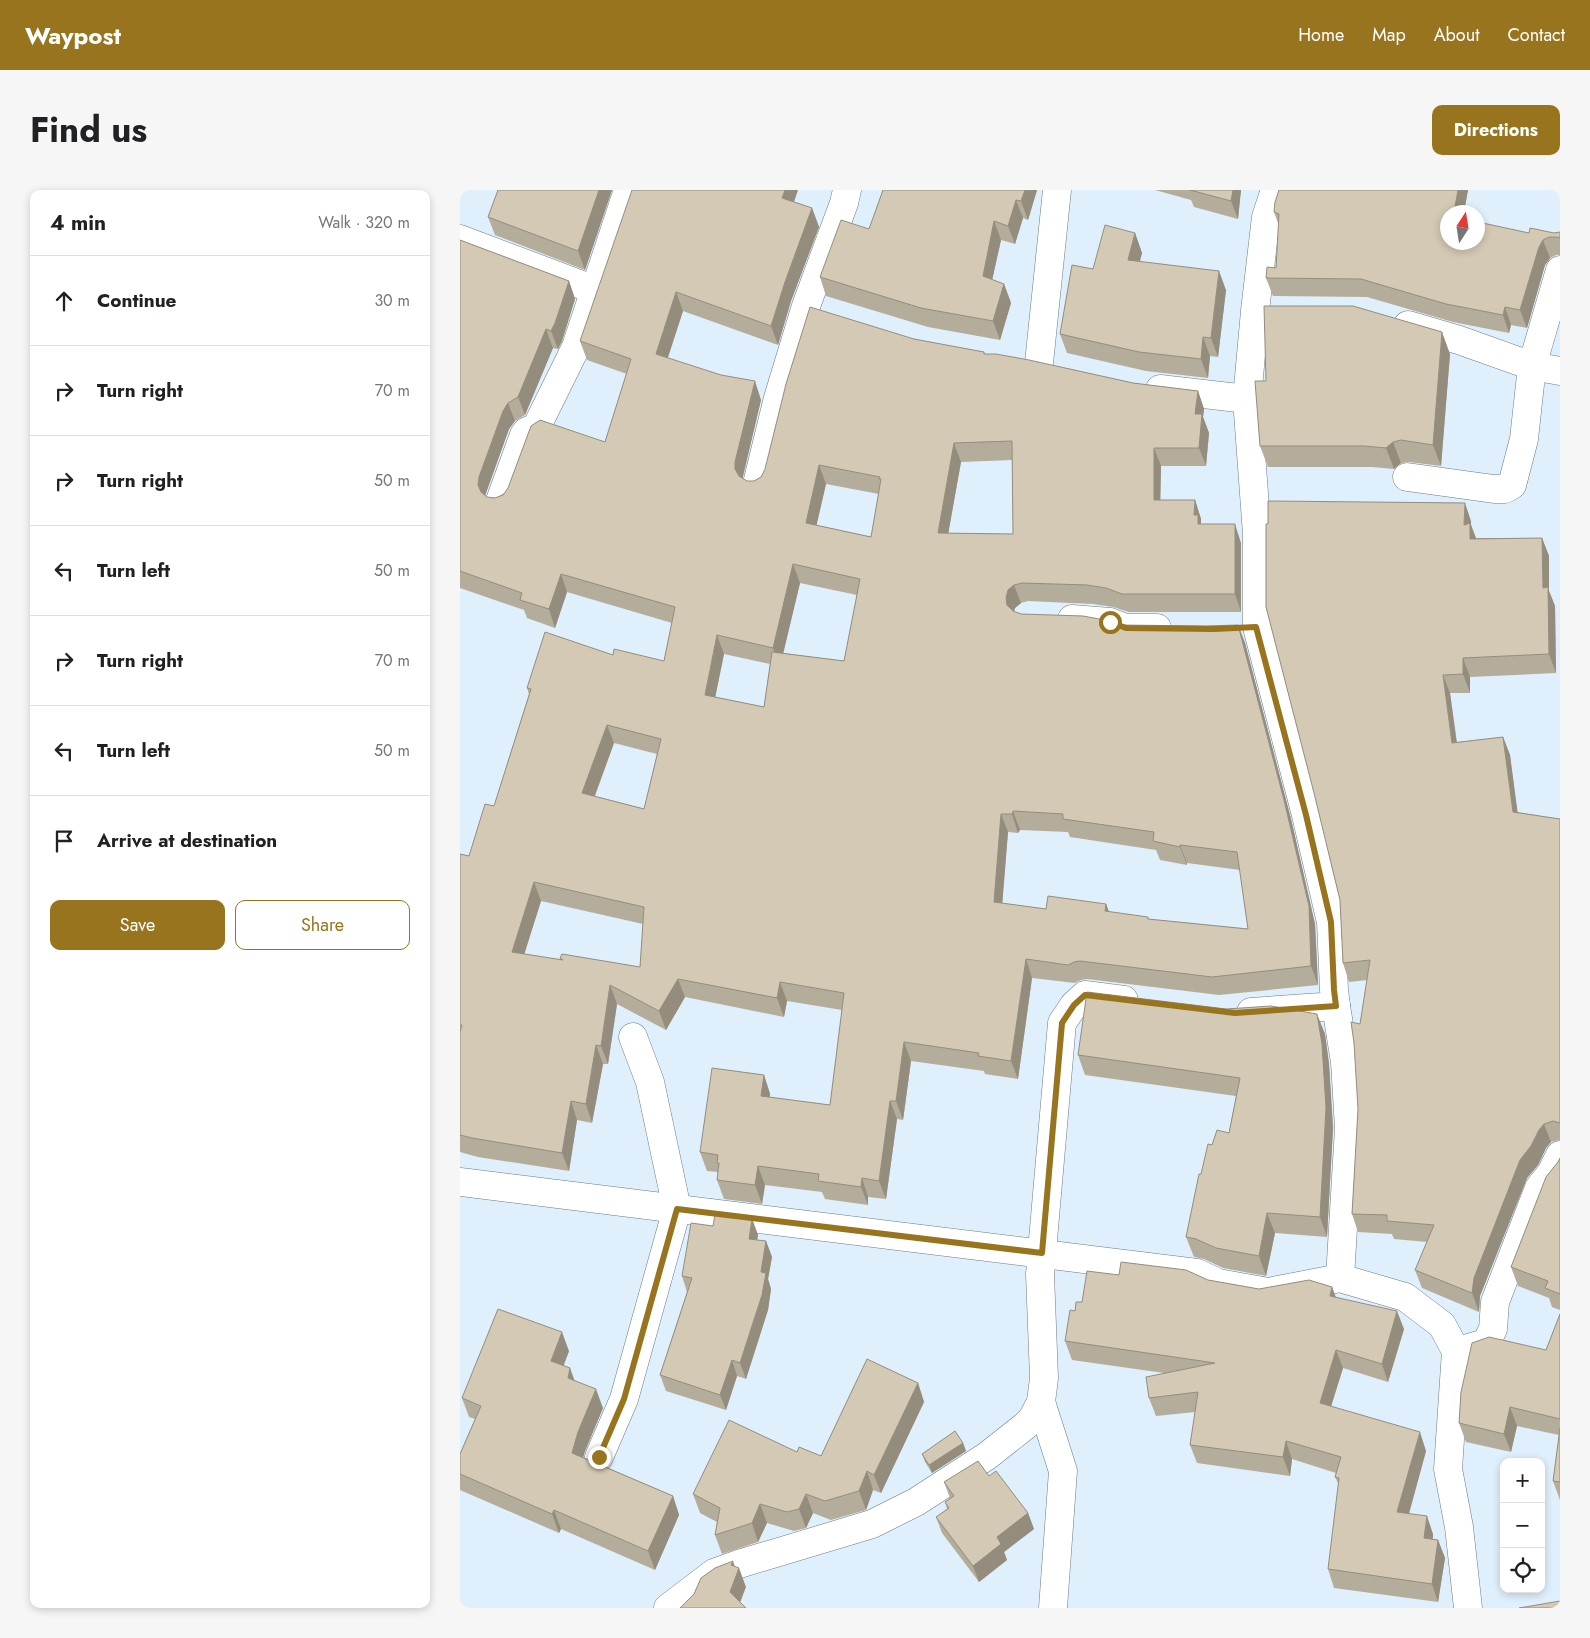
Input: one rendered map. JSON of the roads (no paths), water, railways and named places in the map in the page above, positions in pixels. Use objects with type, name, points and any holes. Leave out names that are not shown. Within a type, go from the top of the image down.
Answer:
[{"type":"street","points":[[500,501],[524,435],[527,431],[536,428],[576,348],[628,190]]},
{"type":"street","points":[[758,484],[778,398],[806,306],[844,203],[847,190]]},
{"type":"street","points":[[1039,363],[1057,190]]},
{"type":"street","points":[[1275,190],[1266,217],[1247,399],[1257,534],[1244,628],[1306,815],[1331,922],[1334,990],[1345,1062],[1349,1128],[1340,1278]]},
{"type":"street","points":[[460,239],[595,290]]},
{"type":"street","points":[[1407,477],[1494,489],[1505,489],[1512,485],[1524,439],[1532,366],[1560,270]]},
{"type":"street","points":[[806,306],[833,315]]},
{"type":"street","points":[[1255,311],[1284,311]]},
{"type":"street","points":[[1380,317],[1459,340],[1532,366],[1560,371]]},
{"type":"street","points":[[1010,358],[1067,370]]},
{"type":"street","points":[[1134,384],[1247,399]]},
{"type":"street","points":[[1046,618],[1110,622],[1126,628],[1184,629]]},
{"type":"street","points":[[668,1608],[714,1573],[872,1524],[916,1502],[987,1456],[1026,1426],[1032,1419],[1041,1402],[1044,1378],[1040,1274],[1062,1023],[1074,1005],[1085,995],[1151,1003]]},
{"type":"street","points":[[1226,1012],[1336,1006]]},
{"type":"street","points":[[599,1457],[624,1399],[677,1209],[650,1082],[633,1037]]},
{"type":"street","points":[[1456,1351],[1486,1344],[1493,1329],[1495,1302],[1539,1188],[1551,1173],[1560,1155]]},
{"type":"street","points":[[460,1182],[1197,1272],[1218,1284],[1268,1292],[1340,1278],[1405,1297],[1442,1324],[1456,1351],[1448,1469],[1459,1527],[1468,1608]]},
{"type":"street","points":[[1041,1402],[1063,1471],[1053,1608]]}]
